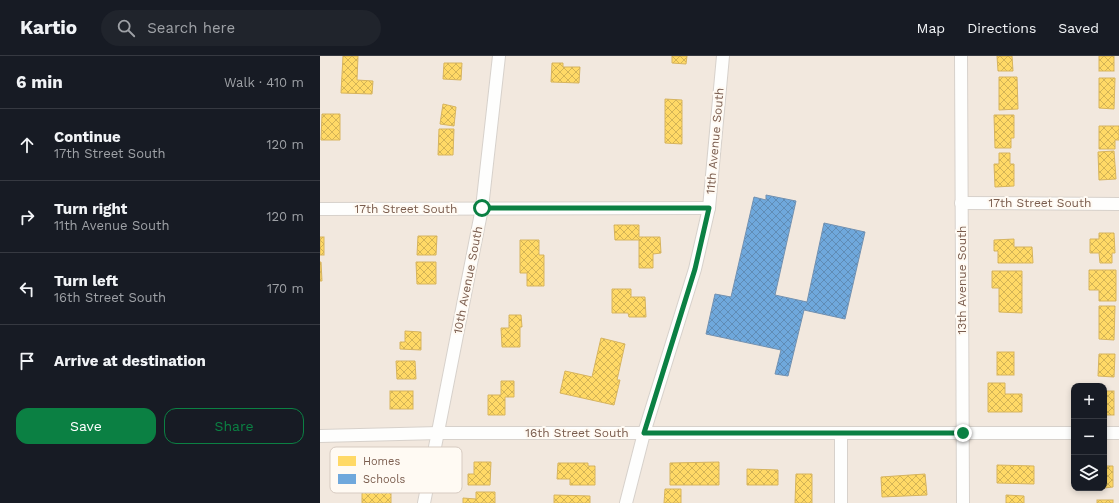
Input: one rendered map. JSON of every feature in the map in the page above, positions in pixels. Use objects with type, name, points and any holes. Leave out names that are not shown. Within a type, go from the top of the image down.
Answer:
[{"type":"street","name":"10th Avenue South","points":[[436,447],[482,208],[499,56]]},
{"type":"street","name":"11th Avenue South","points":[[626,503],[644,433],[695,269],[709,208],[722,56]]},
{"type":"street","name":"13th Avenue South","points":[[961,56],[963,503]]},
{"type":"street","name":"17th Street South","points":[[961,203],[1119,204]]},
{"type":"street","name":"17th Street South","points":[[320,209],[709,208]]},
{"type":"street","name":"16th Street South","points":[[320,436],[439,433],[1071,433]]},
{"type":"street","points":[[841,433],[841,503]]},
{"type":"street","points":[[1107,433],[1119,433]]},
{"type":"street","name":"10th Avenue South","points":[[424,503],[426,493]]},
{"type":"shaded area","points":[[320,56],[1119,56],[1119,503],[320,503]]},
{"type":"building: Homes","points":[[343,56],[358,56],[357,80],[373,81],[372,94],[341,93]]},
{"type":"building: Homes","points":[[672,56],[687,56],[686,64],[672,63]]},
{"type":"building: Homes","points":[[997,56],[1012,56],[1013,71],[998,71]]},
{"type":"building: Homes","points":[[1099,56],[1114,56],[1114,71],[1099,71]]},
{"type":"building: Homes","points":[[444,63],[462,63],[461,80],[443,79]]},
{"type":"building: Homes","points":[[552,63],[563,63],[563,67],[580,67],[579,83],[551,82]]},
{"type":"building: Homes","points":[[999,77],[1017,77],[1018,109],[999,110]]},
{"type":"building: Homes","points":[[1099,78],[1115,78],[1114,109],[1099,108]]},
{"type":"building: Homes","points":[[665,99],[682,100],[682,144],[665,143]]},
{"type":"building: Homes","points":[[443,104],[456,107],[454,126],[440,124]]},
{"type":"building: Homes","points":[[322,114],[340,114],[340,140],[321,140]]},
{"type":"building: Homes","points":[[994,115],[1014,115],[1014,138],[1011,138],[1011,148],[995,148]]},
{"type":"building: Homes","points":[[1099,126],[1119,126],[1119,140],[1115,140],[1115,149],[1099,149]]},
{"type":"building: Homes","points":[[439,129],[454,129],[453,155],[438,155]]},
{"type":"building: Homes","points":[[1114,151],[1116,179],[1099,180],[1098,152]]},
{"type":"building: Homes","points":[[999,153],[1010,153],[1010,164],[1014,164],[1014,186],[995,187],[994,164],[999,164]]},
{"type":"building: Homes","points":[[614,225],[639,225],[639,237],[660,237],[661,253],[653,254],[653,268],[639,268],[639,240],[615,240]]},
{"type":"building: Homes","points":[[1099,233],[1114,233],[1115,253],[1112,253],[1112,263],[1100,263],[1099,253],[1090,253],[1090,239],[1099,239]]},
{"type":"building: Homes","points":[[418,236],[437,236],[436,255],[417,255]]},
{"type":"building: Homes","points":[[320,237],[324,237],[324,255],[320,255]]},
{"type":"building: Homes","points":[[1014,239],[1014,247],[1032,247],[1033,263],[998,263],[998,251],[994,251],[994,240]]},
{"type":"building: Homes","points":[[520,240],[539,240],[539,255],[544,255],[544,286],[527,286],[527,273],[520,273]]},
{"type":"building: Homes","points":[[321,262],[322,281],[320,281]]},
{"type":"building: Homes","points":[[416,262],[436,262],[436,284],[417,284]]},
{"type":"building: Homes","points":[[1089,270],[1116,270],[1116,301],[1099,301],[1099,290],[1089,290]]},
{"type":"building: Homes","points":[[992,271],[1022,271],[1022,313],[999,312],[999,288],[992,288]]},
{"type":"building: Homes","points":[[612,289],[631,289],[631,297],[645,297],[646,317],[629,317],[628,313],[612,313]]},
{"type":"building: Homes","points":[[1099,306],[1115,306],[1114,340],[1099,339]]},
{"type":"building: Homes","points":[[509,315],[521,315],[522,327],[520,327],[520,347],[502,347],[501,328],[509,328]]},
{"type":"building: Homes","points":[[405,331],[421,332],[421,350],[400,349],[400,342],[405,342]]},
{"type":"building: Homes","points":[[601,338],[625,344],[617,380],[620,380],[614,405],[560,393],[565,371],[592,377]]},
{"type":"building: Homes","points":[[997,352],[1014,352],[1014,375],[997,375]]},
{"type":"building: Homes","points":[[1099,354],[1115,354],[1114,377],[1098,376]]},
{"type":"building: Homes","points":[[396,361],[415,361],[416,379],[397,379]]},
{"type":"building: Homes","points":[[501,381],[514,381],[514,397],[505,397],[505,415],[488,415],[488,395],[501,395]]},
{"type":"building: Homes","points":[[988,383],[1005,383],[1005,394],[1022,394],[1022,412],[988,412]]},
{"type":"building: Homes","points":[[390,391],[413,391],[413,409],[390,409]]},
{"type":"building: Homes","points":[[1107,391],[1114,391],[1114,415],[1107,415]]},
{"type":"building: Homes","points":[[474,462],[491,462],[490,485],[468,485],[468,474],[474,474]]},
{"type":"building: Homes","points":[[719,462],[719,485],[670,485],[670,463]]},
{"type":"building: Homes","points":[[558,463],[588,463],[588,466],[595,466],[595,485],[570,485],[570,479],[557,479]]},
{"type":"building: Homes","points":[[997,465],[1034,466],[1034,484],[997,483]]},
{"type":"building: Homes","points":[[1107,466],[1113,466],[1113,487],[1107,488]]},
{"type":"building: Homes","points":[[747,469],[778,470],[778,485],[747,485]]},
{"type":"building: Homes","points":[[796,474],[812,474],[812,503],[795,503]]},
{"type":"building: Homes","points":[[925,474],[927,495],[882,497],[881,477]]},
{"type":"building: Homes","points":[[665,489],[681,489],[681,503],[664,503]]},
{"type":"building: Homes","points":[[476,492],[495,492],[495,503],[463,503],[463,498],[476,499]]},
{"type":"building: Homes","points":[[362,493],[391,493],[391,503],[362,503]]},
{"type":"building: Homes","points":[[554,495],[590,496],[590,503],[554,503]]},
{"type":"building: Homes","points":[[1006,495],[1024,496],[1024,503],[1006,503]]},
{"type":"building: Homes","points":[[1097,500],[1113,500],[1113,503],[1097,503]]},
{"type":"building: Schools","points":[[766,195],[796,201],[775,295],[807,302],[824,223],[865,232],[845,319],[804,310],[788,376],[775,374],[781,350],[706,334],[715,294],[731,297],[754,197],[766,200]]},
{"type":"route","points":[[482,208],[709,208],[695,269],[644,433],[963,433]]}]
